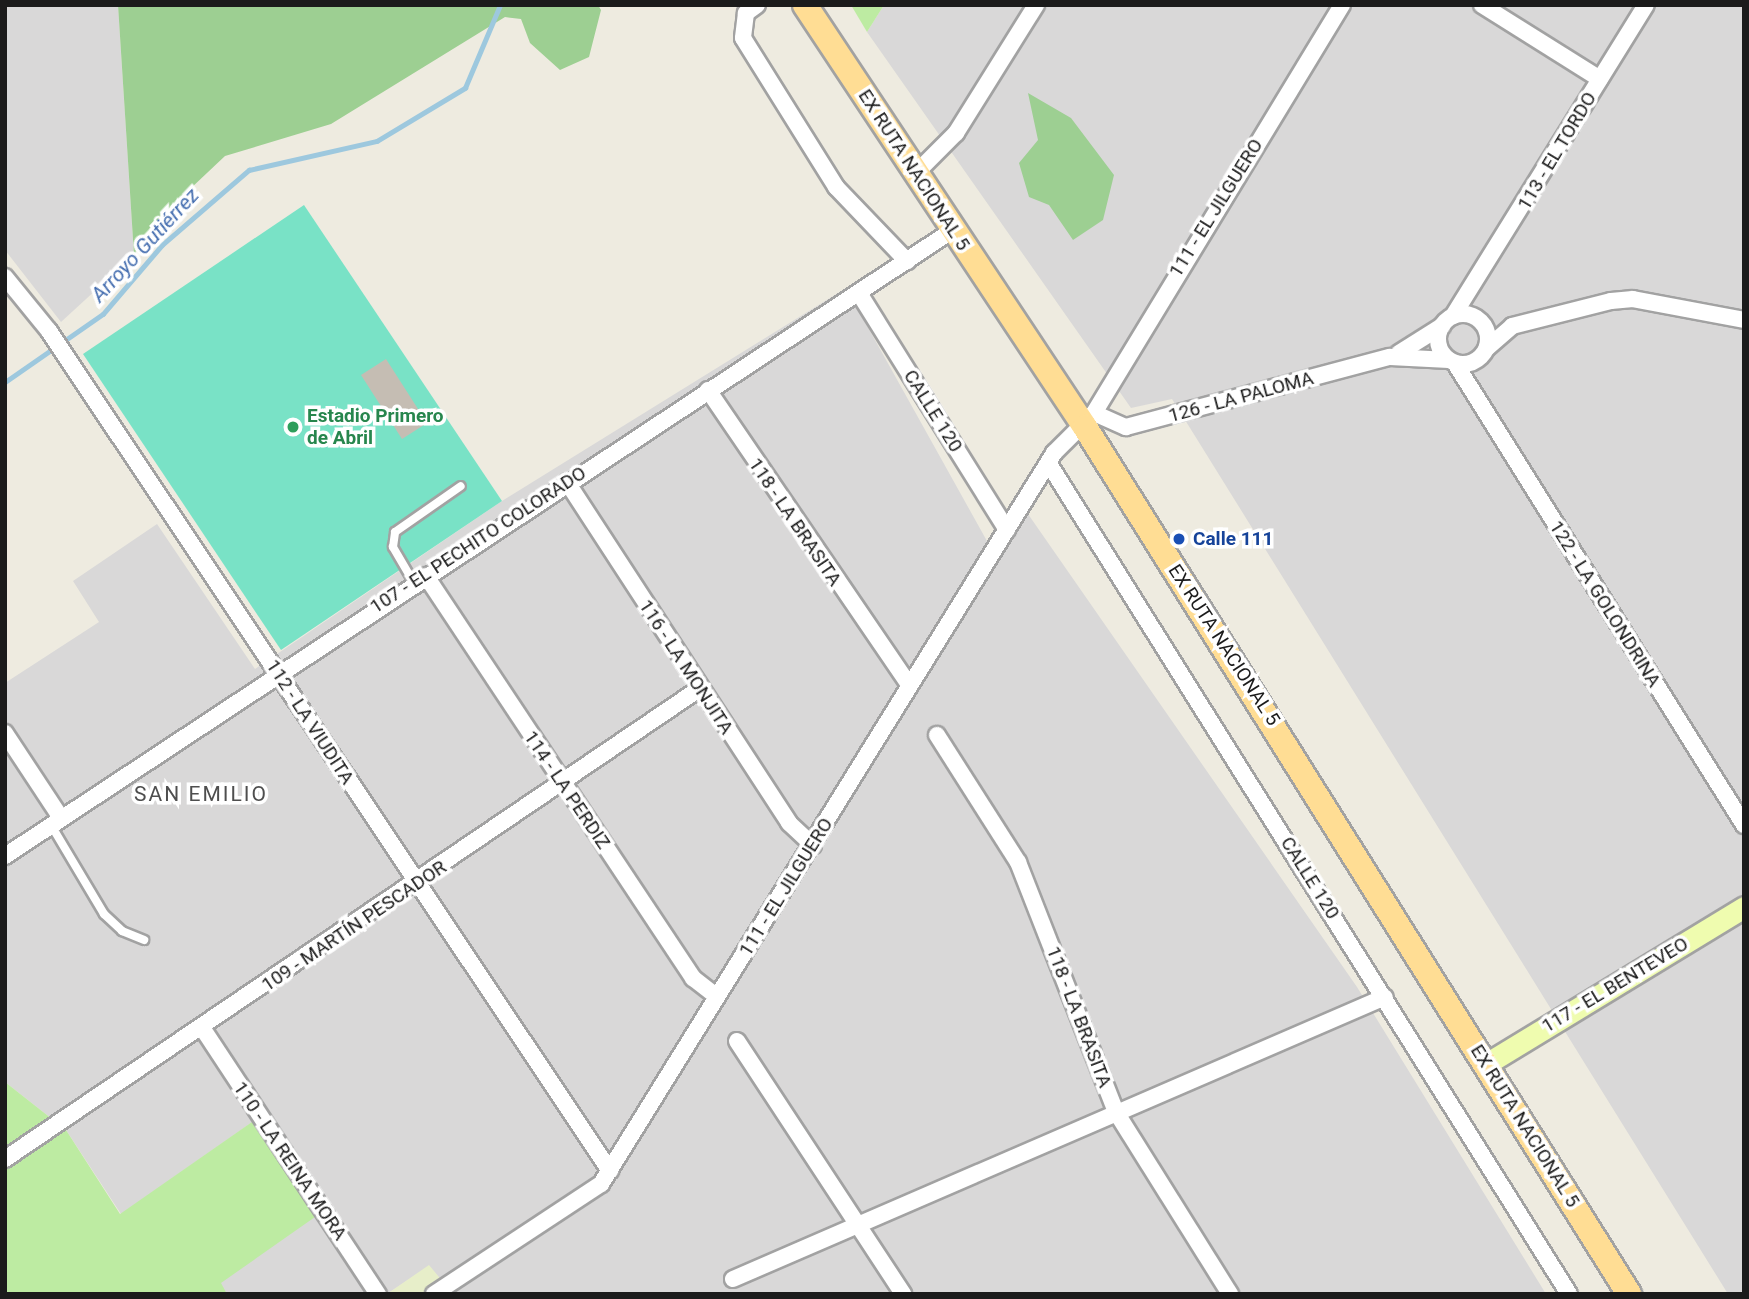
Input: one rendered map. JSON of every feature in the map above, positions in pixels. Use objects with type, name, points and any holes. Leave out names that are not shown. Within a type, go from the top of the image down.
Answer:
[{"type":"main road","name":"EX RUTA NACIONAL 5","points":[[805,5],[953,230],[1090,420],[1626,1293]]},
{"type":"street","points":[[757,5],[746,13],[743,38],[836,187],[907,261]]},
{"type":"street","points":[[916,173],[956,133],[1036,5]]},
{"type":"street","name":"111 - EL JILGUERO","points":[[434,1294],[592,1192],[610,1171],[716,996],[813,845],[1049,464],[1090,420],[1342,5]]},
{"type":"street","points":[[1482,5],[1600,79]]},
{"type":"street","name":"113 - EL TORDO","points":[[1448,321],[1469,297],[1646,5]]},
{"type":"street","name":"107 - EL PECHITO COLORADO","points":[[5,856],[277,670],[420,580],[953,230]]},
{"type":"street","name":"112 - LA VIUDITA","points":[[5,277],[49,331],[277,670],[415,885],[610,1171]]},
{"type":"street","name":"CALLE 120","points":[[859,293],[1007,530]]},
{"type":"street","points":[[1469,297],[1486,349]]},
{"type":"street","points":[[1474,362],[1452,362],[1440,348],[1448,321],[1477,319],[1512,326],[1633,299],[1744,320]]},
{"type":"street","name":"126 - LA PALOMA","points":[[1090,420],[1126,427],[1390,357],[1448,321]]},
{"type":"street","points":[[1469,381],[1474,362],[1512,326]]},
{"type":"street","name":"126 - LA PALOMA","points":[[1390,357],[1452,362]]},
{"type":"street","name":"122 - LA GOLONDRINA","points":[[1452,362],[1469,381],[1744,825]]},
{"type":"street","name":"118 - LA BRASITA","points":[[708,390],[889,664],[910,686]]},
{"type":"street","name":"CALLE 120","points":[[1049,464],[1569,1294]]},
{"type":"street","name":"116 - LA MONJITA","points":[[567,481],[699,689],[789,823],[813,845]]},
{"type":"street","name":"114 - LA PERDIZ","points":[[420,580],[563,784],[693,978],[716,996]]},
{"type":"street","name":"109 - MARTÍN PESCADOR","points":[[5,1159],[415,885],[699,689]]},
{"type":"street","points":[[5,733],[56,822]]},
{"type":"street","name":"118 - LA BRASITA","points":[[937,735],[1018,862],[1116,1112],[1230,1294]]},
{"type":"street","name":"117 - EL BENTEVEO","points":[[1486,1064],[1744,907]]},
{"type":"street","points":[[733,1279],[1385,997]]},
{"type":"street","name":"110 - LA REINA MORA","points":[[202,1029],[378,1294]]},
{"type":"street","points":[[737,1041],[903,1294]]},
{"type":"lane","points":[[420,580],[393,547],[395,531],[461,486]]},
{"type":"lane","points":[[56,822],[104,914],[122,931],[145,940]]},
{"type":"shaded area","points":[[5,5],[118,5],[134,255],[61,322],[5,250]]},
{"type":"shaded area","points":[[884,5],[1744,5],[1744,1294],[1728,1294],[1172,399],[1131,408],[867,32]]},
{"type":"shaded area","points":[[846,288],[997,559],[1028,514],[1357,987],[1546,1294],[453,1294],[429,1266],[387,1294],[227,1294],[220,1283],[251,1123],[121,1214],[66,1130],[5,1082],[5,683],[99,622],[73,581],[157,524],[255,669],[502,501]]},
{"type":"green space","points":[[118,5],[598,5],[601,10],[589,57],[560,70],[530,43],[521,19],[505,17],[331,124],[225,156],[154,223],[134,255]]},
{"type":"green space","points":[[851,5],[884,5],[867,32]]},
{"type":"green space","points":[[1028,93],[1071,118],[1114,175],[1103,220],[1073,240],[1049,205],[1029,197],[1019,163],[1038,140]]},
{"type":"green space","name":"Estadio Primero de Abril","points":[[304,205],[502,501],[281,650],[83,354]]},
{"type":"green space","points":[[5,1082],[66,1130],[120,1214],[252,1122],[315,1217],[221,1283],[227,1294],[5,1294]]},
{"type":"green space","points":[[429,1265],[453,1294],[387,1294]]},
{"type":"building","points":[[386,359],[427,423],[402,439],[361,375]]},
{"type":"waterway","name":"Arroyo Gutiérrez","points":[[5,382],[103,314],[162,245],[249,170],[377,141],[465,88],[500,5]]},
{"type":"place","name":"Estadio Primero de Abril","points":[[293,427]]},
{"type":"place","name":"Calle 111","points":[[1179,539]]},
{"type":"district","name":"SAN EMILIO","points":[[201,794]]}]
